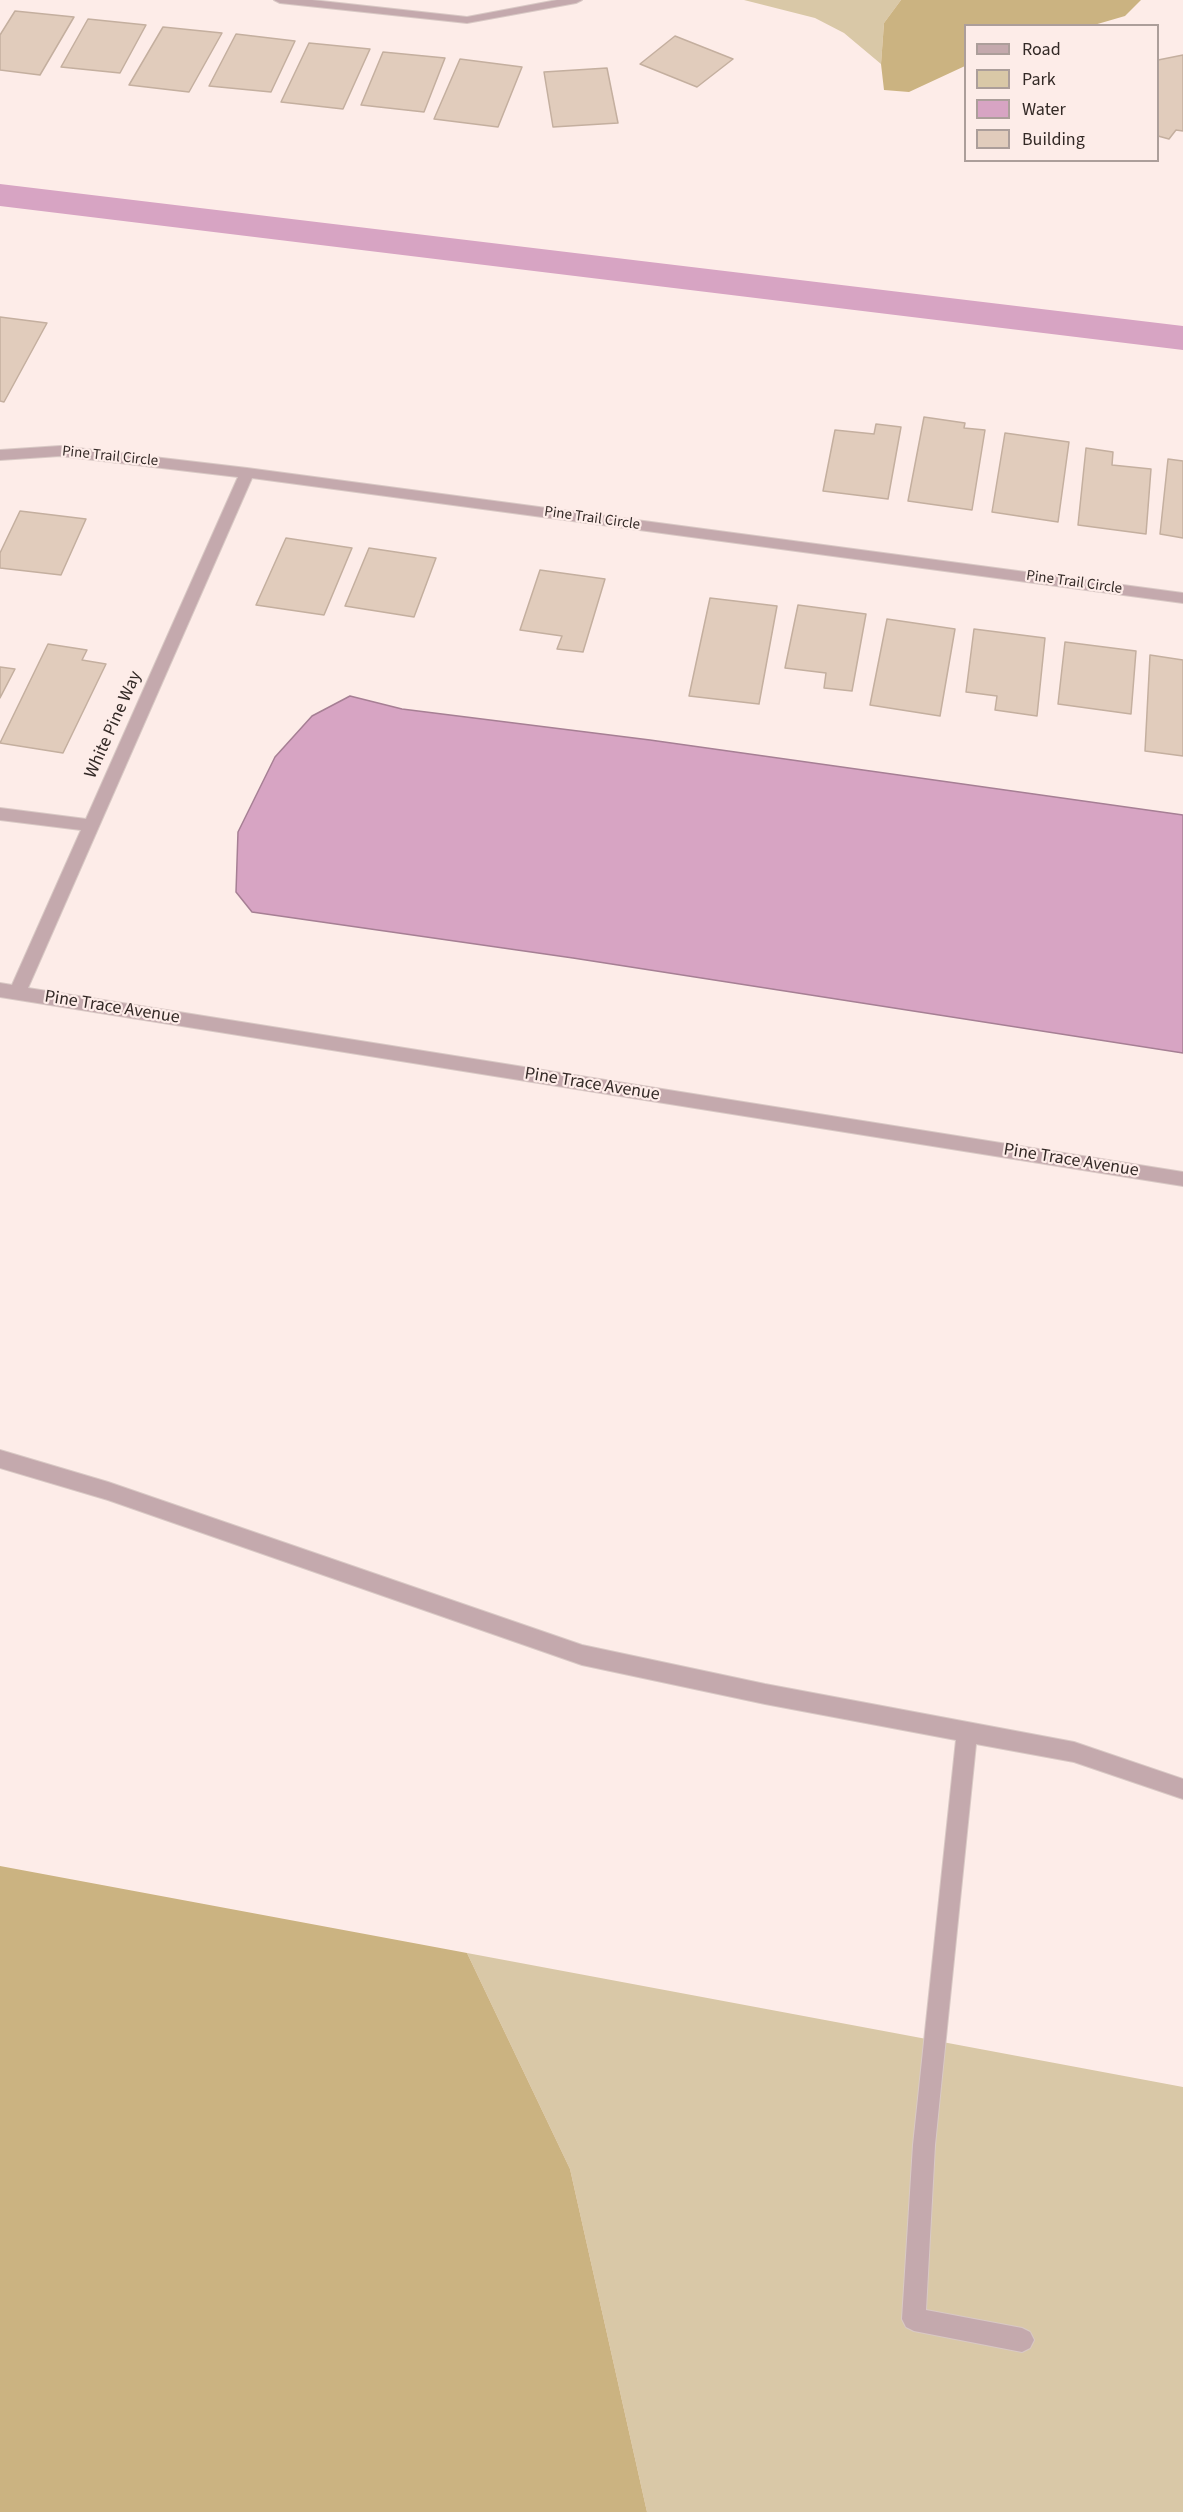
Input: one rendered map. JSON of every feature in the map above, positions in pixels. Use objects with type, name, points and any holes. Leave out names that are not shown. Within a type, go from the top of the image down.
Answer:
[{"type":"street","points":[[280,0],[360,4],[467,20],[576,0]]},
{"type":"street","name":"Pine Trail Circle","points":[[0,455],[60,451],[247,473],[1183,598]]},
{"type":"street","name":"White Pine Way","points":[[8,991],[91,825],[247,473]]},
{"type":"street","points":[[0,814],[91,825]]},
{"type":"street","name":"Pine Trace Avenue","points":[[8,991],[1183,1179]]},
{"type":"street","points":[[0,1459],[108,1491],[582,1655],[765,1694],[1074,1752],[1183,1789]]},
{"type":"street","points":[[968,1733],[924,2145],[914,2319],[1022,2340]]},
{"type":"green space","points":[[744,0],[901,0],[884,23],[881,64],[844,33],[815,18]]},
{"type":"green space","points":[[467,1953],[1183,2087],[1183,2512],[647,2512],[570,2169]]},
{"type":"shaded area","points":[[901,0],[1141,0],[1125,16],[1097,24],[964,24],[964,66],[909,92],[884,90],[881,64],[884,23]]},
{"type":"shaded area","points":[[0,1866],[467,1953],[570,2169],[647,2512],[0,2512]]},
{"type":"water","points":[[350,696],[402,709],[650,740],[1183,815],[1183,1053],[573,958],[252,912],[236,892],[238,832],[275,757],[312,716]]},
{"type":"building","points":[[15,11],[74,17],[40,75],[0,70],[0,35]]},
{"type":"building","points":[[88,19],[146,25],[120,73],[61,67]]},
{"type":"building","points":[[163,27],[222,33],[189,92],[129,85]]},
{"type":"building","points":[[236,34],[295,41],[271,92],[209,86]]},
{"type":"building","points":[[675,36],[733,59],[697,87],[640,64]]},
{"type":"building","points":[[309,43],[370,49],[343,109],[281,102]]},
{"type":"building","points":[[383,52],[445,58],[424,112],[361,105]]},
{"type":"building","points":[[1183,55],[1183,131],[1176,130],[1169,139],[1159,136],[1159,60]]},
{"type":"building","points":[[460,59],[522,67],[498,127],[434,119]]},
{"type":"building","points":[[607,68],[618,123],[553,127],[544,72]]},
{"type":"building","points":[[0,317],[47,323],[4,402],[0,401]]},
{"type":"building","points":[[924,417],[965,423],[964,428],[985,430],[972,510],[908,501]]},
{"type":"building","points":[[876,424],[901,427],[888,499],[823,491],[835,430],[874,434]]},
{"type":"building","points":[[1005,433],[1069,442],[1058,522],[992,512]]},
{"type":"building","points":[[1086,448],[1113,452],[1112,465],[1151,469],[1146,534],[1078,525]]},
{"type":"building","points":[[1168,459],[1183,461],[1183,538],[1160,534]]},
{"type":"building","points":[[20,511],[86,519],[61,575],[0,568],[0,553]]},
{"type":"building","points":[[286,538],[352,548],[324,615],[256,605]]},
{"type":"building","points":[[369,548],[436,558],[414,617],[345,606]]},
{"type":"building","points":[[540,570],[605,579],[583,652],[557,649],[562,636],[520,630]]},
{"type":"building","points":[[710,598],[777,606],[759,704],[689,696]]},
{"type":"building","points":[[798,605],[866,614],[852,691],[824,688],[826,673],[785,668]]},
{"type":"building","points":[[887,619],[955,629],[940,716],[870,705]]},
{"type":"building","points":[[974,629],[1045,638],[1037,716],[995,710],[997,696],[966,692]]},
{"type":"building","points":[[1065,642],[1136,651],[1131,714],[1058,704]]},
{"type":"building","points":[[48,644],[87,650],[82,660],[106,664],[63,753],[0,743]]},
{"type":"building","points":[[1150,655],[1183,660],[1183,756],[1145,751]]},
{"type":"building","points":[[0,667],[15,669],[0,698]]},
{"type":"waterway","points":[[0,195],[1183,338]]}]
